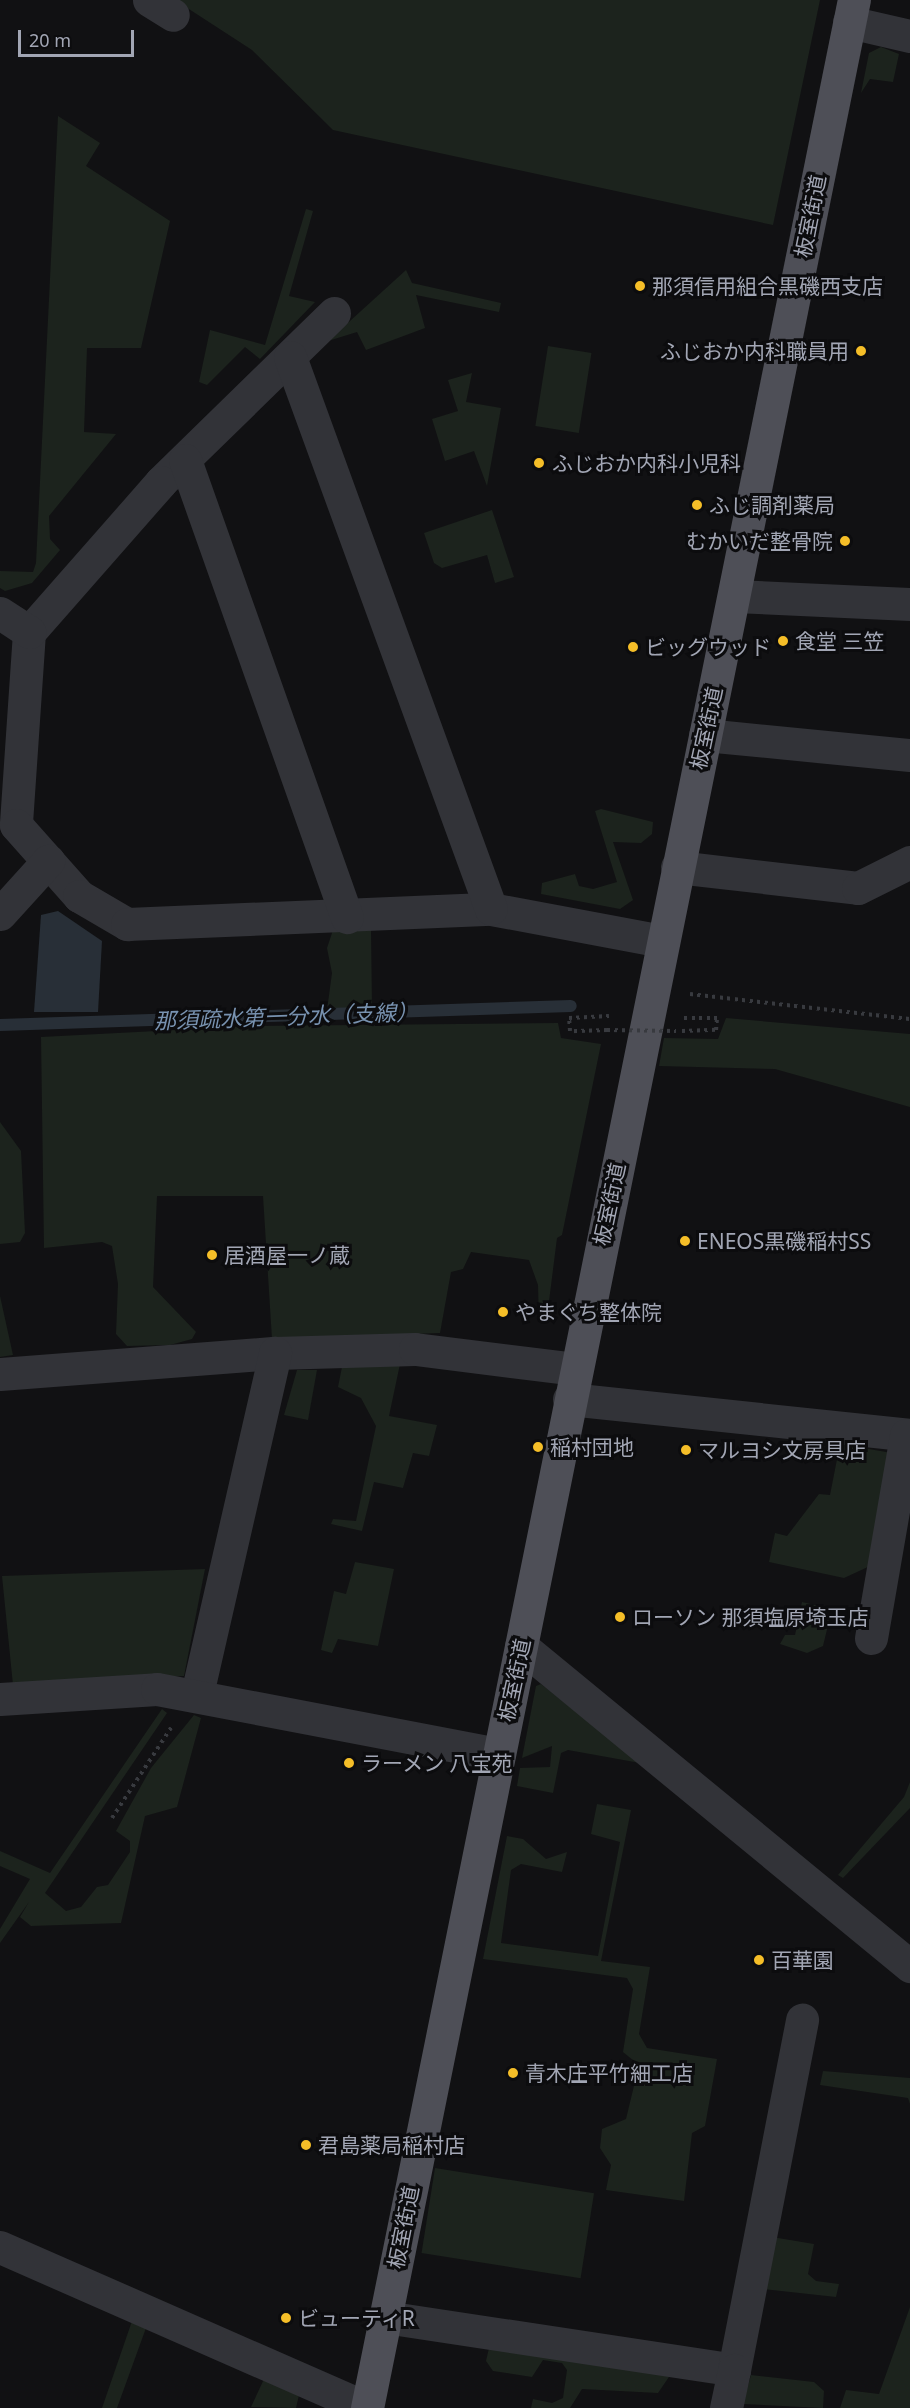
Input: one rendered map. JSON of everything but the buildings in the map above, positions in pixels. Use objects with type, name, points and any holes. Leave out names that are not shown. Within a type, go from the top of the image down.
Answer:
[{"type":"main road","name":"板室街道","points":[[367,2408],[851,11]]},
{"type":"street","points":[[851,11],[910,36]]},
{"type":"street","points":[[334,313],[185,460],[29,632],[8,819],[79,896],[127,924],[347,917],[491,909],[662,941]]},
{"type":"street","points":[[290,357],[491,909]]},
{"type":"street","points":[[185,460],[347,917]]},
{"type":"street","points":[[734,596],[910,604]]},
{"type":"street","points":[[0,613],[29,632]]},
{"type":"street","points":[[705,735],[910,755]]},
{"type":"street","points":[[0,914],[48,861]]},
{"type":"street","points":[[677,867],[858,888],[910,862]]},
{"type":"street","points":[[0,1374],[274,1353],[415,1349],[572,1384],[908,1435],[871,1638]]},
{"type":"street","points":[[195,1694],[274,1353]]},
{"type":"street","points":[[521,1646],[910,1966]]},
{"type":"street","points":[[0,1699],[157,1689],[195,1694],[499,1754]]},
{"type":"street","points":[[726,2408],[802,2020]]},
{"type":"street","points":[[0,2247],[367,2408]]},
{"type":"street","points":[[385,2317],[734,2370]]},
{"type":"path","points":[[652,990],[910,1019]]},
{"type":"path","points":[[609,1016],[569,1018],[570,1031],[716,1030],[717,1018],[674,1018]]},
{"type":"path","points":[[112,1818],[195,1694]]},
{"type":"shaded area","points":[[175,0],[820,0],[773,225],[333,130],[252,50]]},
{"type":"shaded area","points":[[881,47],[899,54],[893,82],[870,79],[861,93],[869,53]]},
{"type":"shaded area","points":[[58,116],[100,143],[86,166],[170,221],[141,348],[87,348],[84,432],[116,434],[49,516],[50,539],[60,550],[32,583],[5,591],[0,588],[0,571],[33,572],[36,563]]},
{"type":"shaded area","points":[[306,209],[313,211],[289,296],[315,302],[260,359],[245,347],[207,385],[199,382],[210,330],[265,345]]},
{"type":"shaded area","points":[[406,270],[412,283],[501,303],[499,312],[416,295],[425,328],[366,350],[357,332],[328,341]]},
{"type":"shaded area","points":[[548,346],[591,353],[579,433],[535,426]]},
{"type":"shaded area","points":[[472,373],[466,402],[501,408],[487,486],[474,451],[445,461],[432,419],[458,411],[448,380]]},
{"type":"shaded area","points":[[492,510],[514,577],[495,583],[487,555],[442,568],[434,563],[424,533]]},
{"type":"shaded area","points":[[601,809],[653,822],[652,834],[641,843],[613,842],[633,900],[620,909],[541,894],[542,883],[575,874],[579,886],[593,889],[617,882],[595,811]]},
{"type":"shaded area","points":[[58,911],[102,941],[98,1012],[34,1012],[41,915]]},
{"type":"shaded area","points":[[371,928],[372,1008],[327,1010],[332,973],[327,948],[333,930]]},
{"type":"shaded area","points":[[726,1018],[910,1034],[910,1107],[775,1069],[659,1066],[664,1038],[718,1039]]},
{"type":"shaded area","points":[[558,1023],[561,1038],[601,1044],[562,1235],[557,1238],[547,1317],[539,1322],[538,1285],[529,1260],[471,1252],[463,1269],[451,1272],[440,1333],[272,1339],[263,1196],[157,1196],[153,1287],[196,1332],[192,1339],[170,1345],[127,1346],[116,1334],[118,1284],[112,1246],[102,1242],[44,1248],[41,1037],[253,1026]]},
{"type":"shaded area","points":[[0,1122],[21,1151],[25,1233],[20,1242],[0,1244]]},
{"type":"shaded area","points":[[0,1296],[13,1355],[0,1357]]},
{"type":"shaded area","points":[[400,1364],[389,1416],[437,1425],[429,1456],[413,1453],[403,1488],[374,1482],[362,1531],[331,1524],[333,1519],[356,1521],[376,1426],[361,1398],[338,1387],[342,1367]]},
{"type":"shaded area","points":[[297,1370],[317,1370],[308,1420],[284,1415]]},
{"type":"shaded area","points":[[840,1444],[892,1453],[870,1566],[844,1578],[769,1562],[775,1533],[787,1536],[819,1494],[830,1495]]},
{"type":"shaded area","points":[[355,1562],[394,1569],[378,1646],[338,1639],[332,1653],[321,1650],[334,1591],[346,1594]]},
{"type":"shaded area","points":[[205,1569],[184,1676],[13,1685],[2,1576]]},
{"type":"shaded area","points":[[802,1602],[832,1609],[823,1646],[807,1653],[780,1644],[785,1635],[795,1635]]},
{"type":"shaded area","points":[[541,1684],[640,1763],[568,1750],[561,1753],[553,1793],[517,1786],[520,1768],[550,1767],[552,1746],[522,1758],[536,1686]]},
{"type":"shaded area","points":[[162,1709],[167,1713],[45,1893],[66,1911],[81,1907],[97,1887],[108,1885],[130,1852],[130,1841],[116,1831],[151,1768],[194,1715],[201,1718],[177,1807],[145,1816],[121,1923],[31,1926],[20,1917],[29,1902],[0,1943],[0,1929],[30,1879],[0,1866],[0,1851],[50,1873]]},
{"type":"shaded area","points":[[910,1782],[910,1808],[843,1878],[838,1875],[904,1797]]},
{"type":"shaded area","points":[[597,1804],[631,1810],[601,1961],[650,1967],[639,2034],[647,2048],[717,2059],[705,2126],[692,2133],[684,2201],[606,2190],[611,2165],[600,2148],[602,2129],[626,2119],[639,2065],[623,2052],[633,1989],[627,1978],[483,1959],[507,1836],[523,1839],[546,1859],[567,1852],[562,1872],[521,1864],[511,1870],[501,1943],[598,1956],[620,1842],[591,1834]]},
{"type":"shaded area","points":[[823,2071],[910,2078],[910,2104],[908,2098],[820,2085]]},
{"type":"shaded area","points":[[435,2168],[594,2193],[581,2278],[422,2253]]},
{"type":"shaded area","points":[[772,2237],[814,2244],[808,2274],[816,2281],[839,2284],[836,2297],[763,2289]]},
{"type":"shaded area","points":[[910,2307],[910,2408],[840,2408],[846,2390],[879,2394]]},
{"type":"shaded area","points":[[132,2321],[146,2328],[117,2408],[102,2408]]},
{"type":"shaded area","points":[[490,2344],[673,2371],[658,2393],[582,2389],[570,2408],[531,2408],[533,2399],[552,2403],[563,2398],[567,2370],[562,2363],[543,2360],[532,2377],[493,2371],[486,2361]]},
{"type":"shaded area","points":[[751,2375],[814,2382],[824,2391],[823,2408],[743,2404]]},
{"type":"shaded area","points":[[264,2379],[299,2395],[296,2408],[251,2407]]},
{"type":"waterway","name":"那須疏水第一分水（支線）","points":[[0,1025],[571,1006]]},
{"type":"place","name":"那須信用組合黒磯西支店","points":[[640,286]]},
{"type":"place","name":"ふじおか内科職員用","points":[[861,351]]},
{"type":"place","name":"ふじおか内科小児科","points":[[539,463]]},
{"type":"place","name":"ふじ調剤薬局","points":[[697,505]]},
{"type":"place","name":"むかいだ整骨院","points":[[845,541]]},
{"type":"place","name":"食堂 三笠","points":[[783,641]]},
{"type":"place","name":"ビッグウッド","points":[[633,647]]},
{"type":"place","name":"ENEOS黒磯稲村SS","points":[[685,1241]]},
{"type":"place","name":"居酒屋一ノ蔵","points":[[212,1255]]},
{"type":"place","name":"やまぐち整体院","points":[[503,1312]]},
{"type":"place","name":"稲村団地","points":[[538,1447]]},
{"type":"place","name":"マルヨシ文房具店","points":[[686,1450]]},
{"type":"place","name":"ローソン 那須塩原埼玉店","points":[[620,1617]]},
{"type":"place","name":"ラーメン 八宝苑","points":[[349,1763]]},
{"type":"place","name":"百華園","points":[[759,1960]]},
{"type":"place","name":"青木庄平竹細工店","points":[[513,2073]]},
{"type":"place","name":"君島薬局稲村店","points":[[306,2145]]},
{"type":"place","name":"ビューティR","points":[[286,2318]]}]
